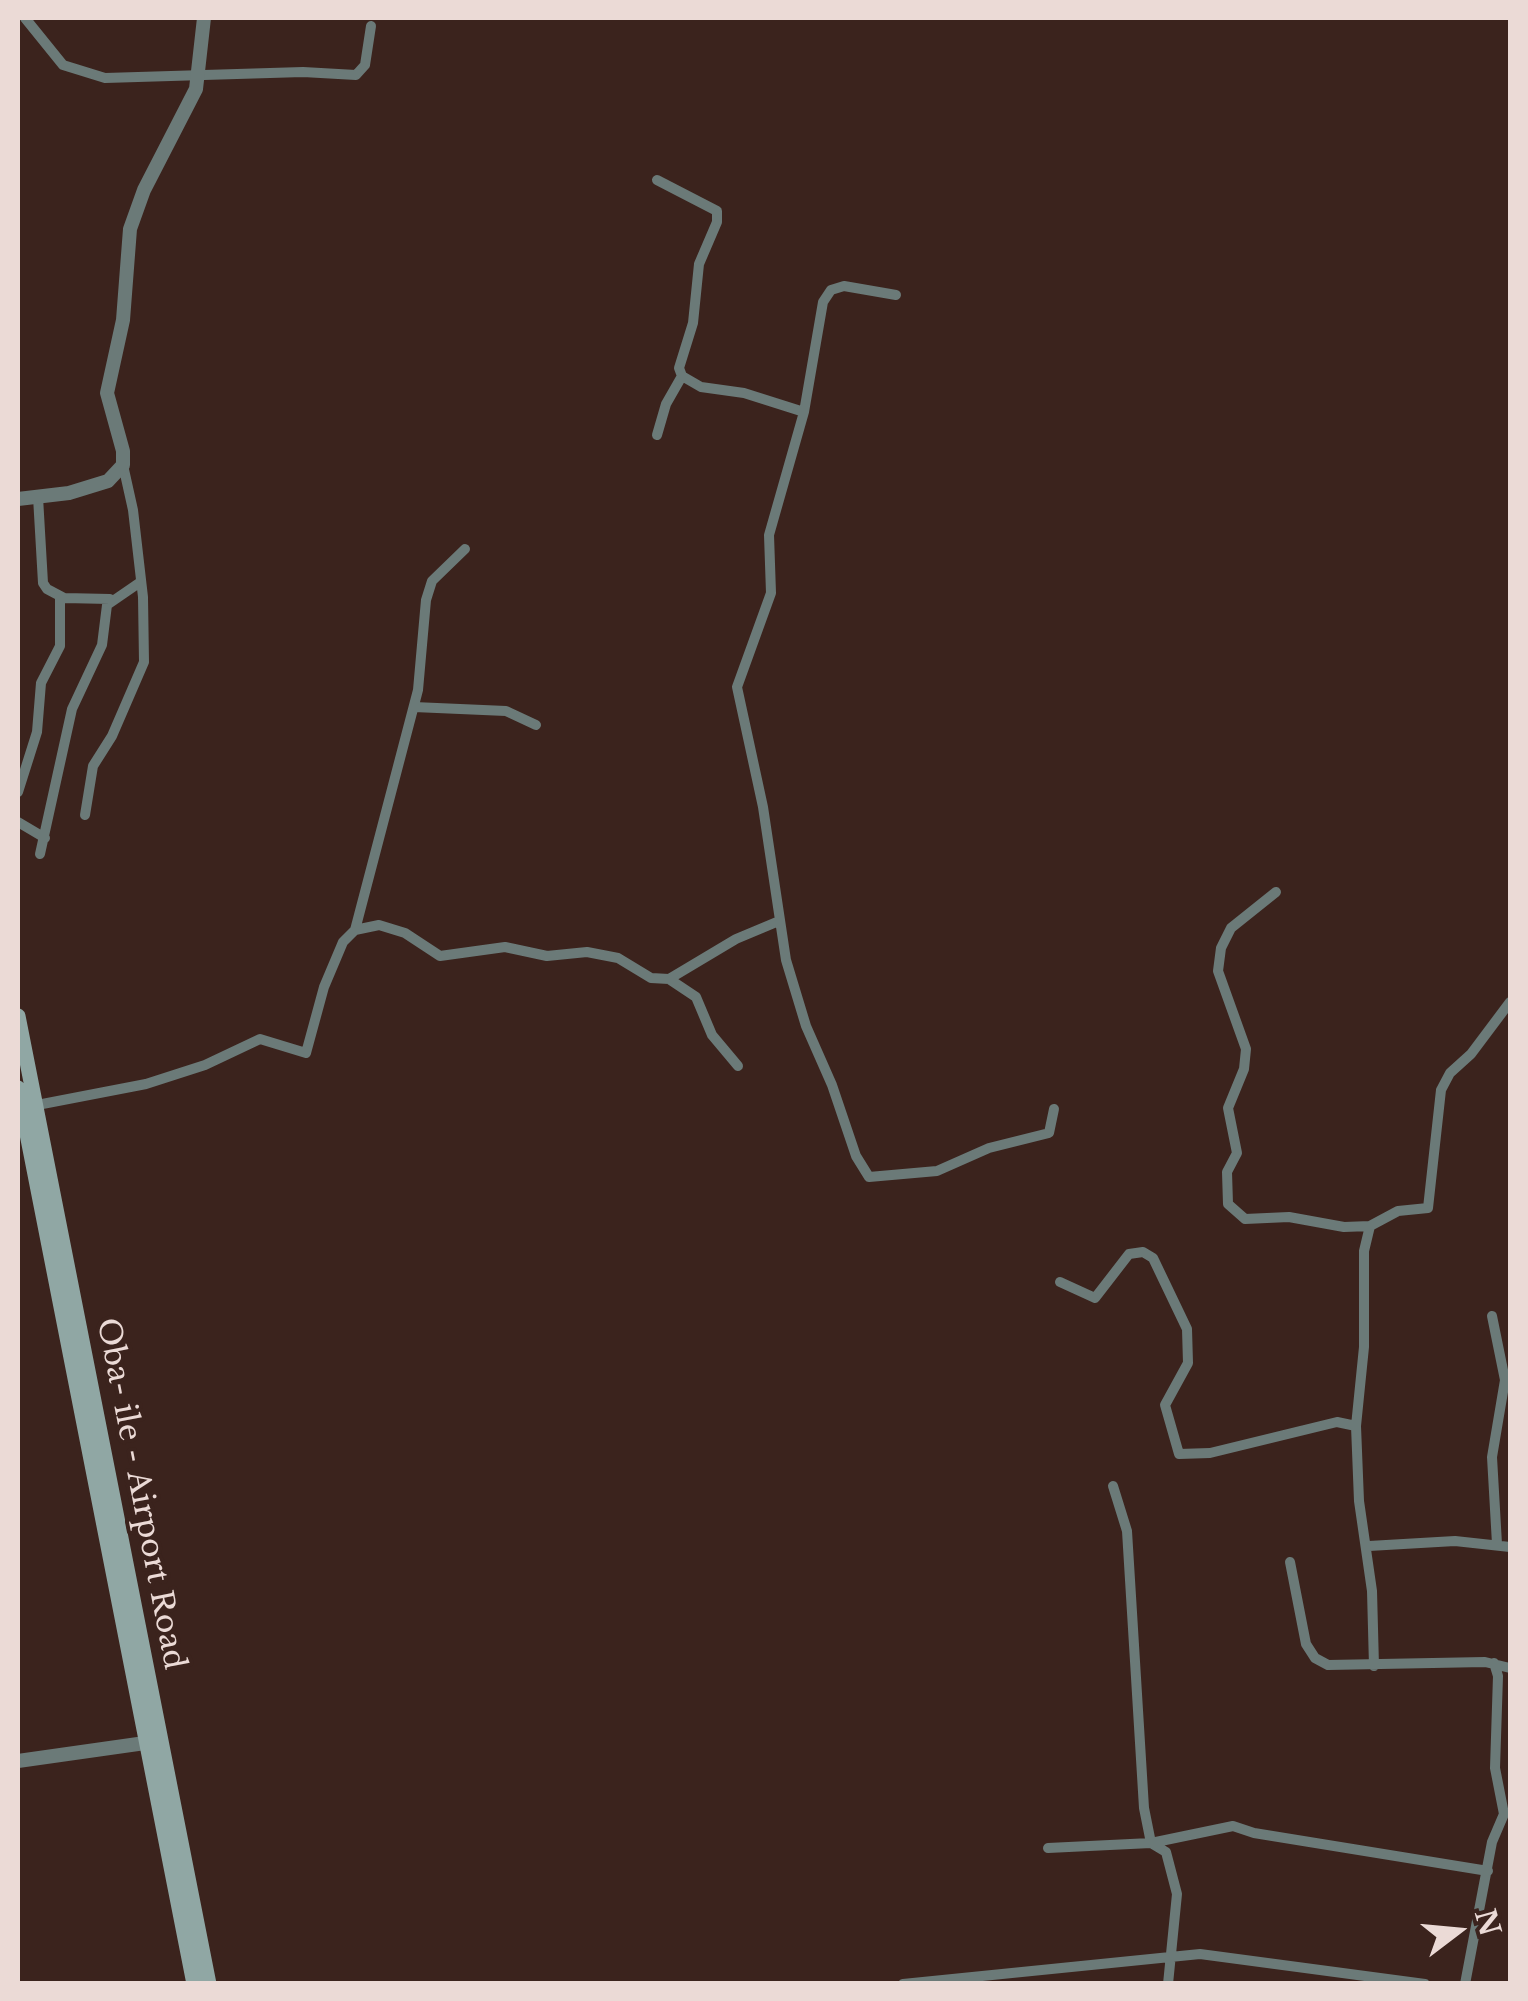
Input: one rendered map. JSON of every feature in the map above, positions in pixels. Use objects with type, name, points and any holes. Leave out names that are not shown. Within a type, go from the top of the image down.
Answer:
[{"type":"main road","name":"Oba- ile - Airport Road","points":[[18,1016],[28,1107],[208,1984]]},
{"type":"main road","name":"Oba- ile - Airport Road","points":[[18,1088],[28,1107]]},
{"type":"main road","name":"Oba- ile - Airport Road","points":[[105,1496],[145,1742],[194,1984]]},
{"type":"street","points":[[24,18],[63,66],[90,76],[356,75],[365,65],[371,26]]},
{"type":"street","points":[[85,814],[93,766],[112,736],[144,662],[133,510],[107,393],[123,320],[130,229],[200,74],[204,18]]},
{"type":"street","points":[[657,180],[710,204],[716,211],[717,222],[699,264],[693,323],[679,368],[682,376],[701,387],[744,393],[804,412]]},
{"type":"street","points":[[896,296],[844,286],[831,290],[823,302],[804,412],[769,535],[771,593],[737,687],[763,808],[779,921],[806,1026],[832,1085],[856,1156],[869,1177],[937,1171],[988,1148],[1049,1134],[1054,1110]]},
{"type":"street","points":[[657,434],[666,404],[682,376]]},
{"type":"street","points":[[18,500],[108,482],[123,465]]},
{"type":"street","points":[[38,497],[43,583],[60,597],[110,599],[139,583]]},
{"type":"street","points":[[28,1107],[146,1084],[204,1065],[260,1039],[306,1052],[336,954],[355,930],[414,707],[432,581],[466,549]]},
{"type":"street","points":[[18,792],[37,732],[41,683],[60,646],[60,597]]},
{"type":"street","points":[[40,854],[72,709],[102,646],[110,599]]},
{"type":"street","points":[[414,707],[464,706],[506,712],[536,725]]},
{"type":"street","points":[[18,822],[45,838]]},
{"type":"street","points":[[1276,892],[1232,928],[1221,948],[1218,971],[1246,1049],[1244,1069],[1228,1108],[1236,1153],[1227,1172],[1228,1204],[1245,1219],[1289,1217],[1344,1228],[1370,1226],[1398,1210],[1428,1208],[1441,1090],[1450,1073],[1471,1054],[1510,1002]]},
{"type":"street","points":[[669,979],[736,938],[779,921]]},
{"type":"street","points":[[355,930],[390,926],[440,956],[506,947],[547,956],[600,952],[651,978],[669,979],[700,1001],[712,1034],[738,1066]]},
{"type":"street","points":[[1370,1226],[1364,1251],[1364,1347],[1356,1426],[1359,1501],[1369,1546],[1374,1666]]},
{"type":"street","points":[[1060,1282],[1090,1298],[1100,1297],[1130,1254],[1142,1252],[1153,1258],[1187,1328],[1188,1363],[1165,1405],[1179,1454],[1210,1453],[1337,1422],[1356,1426]]},
{"type":"street","points":[[1492,1316],[1505,1355],[1505,1380],[1492,1457],[1499,1526],[1497,1544]]},
{"type":"street","points":[[1113,1486],[1127,1531],[1141,1787],[1151,1843],[1166,1852],[1174,1876],[1176,1913],[1168,1984]]},
{"type":"street","points":[[1499,1526],[1510,1535]]},
{"type":"street","points":[[1369,1546],[1455,1541],[1510,1547]]},
{"type":"street","points":[[1290,1562],[1298,1620],[1314,1658],[1328,1665],[1494,1663],[1510,1668]]},
{"type":"street","points":[[1465,1984],[1492,1842],[1504,1814],[1496,1768],[1498,1676],[1494,1663]]},
{"type":"street","points":[[1498,1676],[1510,1668]]},
{"type":"street","points":[[18,1761],[145,1742]]},
{"type":"street","points":[[1048,1848],[1151,1843],[1232,1826],[1254,1833],[1488,1871]]},
{"type":"street","points":[[903,1984],[1200,1954],[1426,1984]]},
{"type":"street","points":[[1056,1970],[1056,1984]]}]
